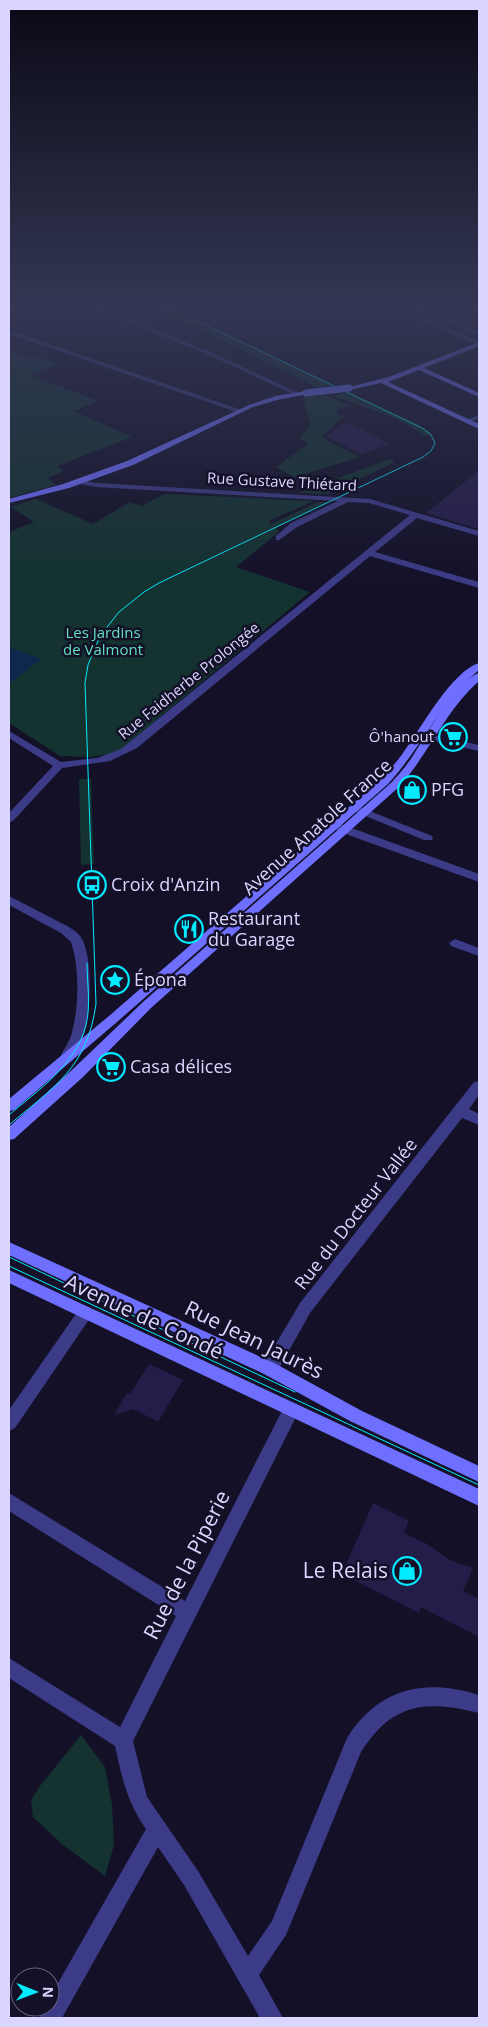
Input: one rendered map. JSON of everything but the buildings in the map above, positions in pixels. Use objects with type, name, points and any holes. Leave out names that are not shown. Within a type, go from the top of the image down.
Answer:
[{"type":"main road","points":[[9,501],[79,481],[135,460],[239,411],[276,399]]},
{"type":"main road","points":[[418,399],[479,427]]},
{"type":"main road","name":"Avenue Anatole France","points":[[9,1106],[360,810],[400,780],[411,766],[448,694],[479,666]]},
{"type":"main road","name":"Avenue Anatole France","points":[[425,736],[452,703],[479,676]]},
{"type":"main road","name":"Avenue Anatole France","points":[[9,1135],[78,1073],[147,1004],[340,827]]},
{"type":"main road","name":"Rue Jean Jaurès","points":[[9,1248],[270,1370],[391,1433],[479,1474]]},
{"type":"main road","name":"Avenue de Condé","points":[[9,1276],[479,1498]]},
{"type":"street","points":[[203,399],[239,411]]},
{"type":"street","points":[[466,421],[479,417]]},
{"type":"street","name":"Rue Gustave Thiétard","points":[[79,481],[96,485],[370,501],[479,534]]},
{"type":"street","points":[[279,538],[294,526],[347,500]]},
{"type":"street","name":"Rue Faidherbe Prolongée","points":[[59,765],[98,762],[117,756],[133,746],[415,515]]},
{"type":"street","points":[[368,553],[479,585]]},
{"type":"street","points":[[9,734],[59,765],[9,818]]},
{"type":"street","points":[[425,736],[479,748]]},
{"type":"street","points":[[360,810],[428,838]]},
{"type":"street","points":[[340,827],[479,878]]},
{"type":"street","points":[[9,900],[65,930],[78,942],[81,958],[81,1016],[77,1037],[66,1057]]},
{"type":"street","points":[[455,943],[479,952]]},
{"type":"street","name":"Rue du Docteur Vallée","points":[[270,1370],[305,1308],[479,1086]]},
{"type":"street","points":[[461,1111],[479,1120]]},
{"type":"street","points":[[9,1423],[85,1313]]},
{"type":"street","name":"Rue de la Piperie","points":[[123,1740],[291,1410]]},
{"type":"street","points":[[9,1501],[188,1612]]},
{"type":"street","points":[[9,1666],[123,1740],[134,1789],[147,1816],[183,1866],[272,2018]]},
{"type":"street","points":[[247,1975],[279,1928],[354,1745],[368,1723],[391,1707],[411,1698],[429,1694],[454,1696],[479,1704]]},
{"type":"street","points":[[50,2018],[157,1829]]},
{"type":"green space","points":[[9,399],[92,399],[98,401],[74,411],[132,437],[57,466],[64,471],[48,478],[56,485],[9,498]]},
{"type":"green space","points":[[303,399],[334,399],[351,406],[337,409],[338,414],[344,416],[321,437],[360,457],[294,477],[276,467],[309,443],[300,439],[310,425]]},
{"type":"green space","points":[[341,399],[361,399],[421,426],[434,435],[423,436],[405,424]]},
{"type":"green space","points":[[390,459],[395,462],[328,494],[298,493]]},
{"type":"green space","name":"Les Jardins de Valmont","points":[[164,494],[314,501],[269,521],[271,524],[318,502],[330,502],[276,528],[279,532],[236,567],[310,592],[117,753],[91,757],[60,756],[9,723],[9,532],[34,522],[11,507],[36,499],[93,524],[130,502],[142,506]]},
{"type":"green space","points":[[79,779],[91,779],[94,864],[81,865]]},
{"type":"green space","points":[[81,1735],[105,1767],[112,1804],[114,1845],[105,1876],[63,1845],[33,1817],[31,1800]]},
{"type":"water","points":[[9,647],[41,659],[9,684]]},
{"type":"tram line","points":[[9,1125],[41,1099],[66,1074],[77,1060],[92,1026],[96,1004],[85,683],[88,665],[100,636],[119,612],[144,592],[159,583],[423,457],[431,451],[435,443],[431,435],[422,428],[360,399]]},
{"type":"tram line","points":[[9,1115],[55,1076],[74,1052],[81,1039],[86,1025],[88,1010],[87,963]]},
{"type":"tram line","points":[[9,1257],[295,1392]]},
{"type":"tram line","points":[[9,1266],[479,1485]]},
{"type":"place","name":"Ô'hanout","points":[[453,737]]},
{"type":"place","name":"PFG","points":[[412,790]]},
{"type":"place","name":"Croix d'Anzin","points":[[92,885]]},
{"type":"place","name":"Restaurant du Garage","points":[[189,929]]},
{"type":"place","name":"Épona","points":[[115,980]]},
{"type":"place","name":"Casa délices","points":[[111,1067]]},
{"type":"place","name":"Le Relais","points":[[407,1571]]}]
